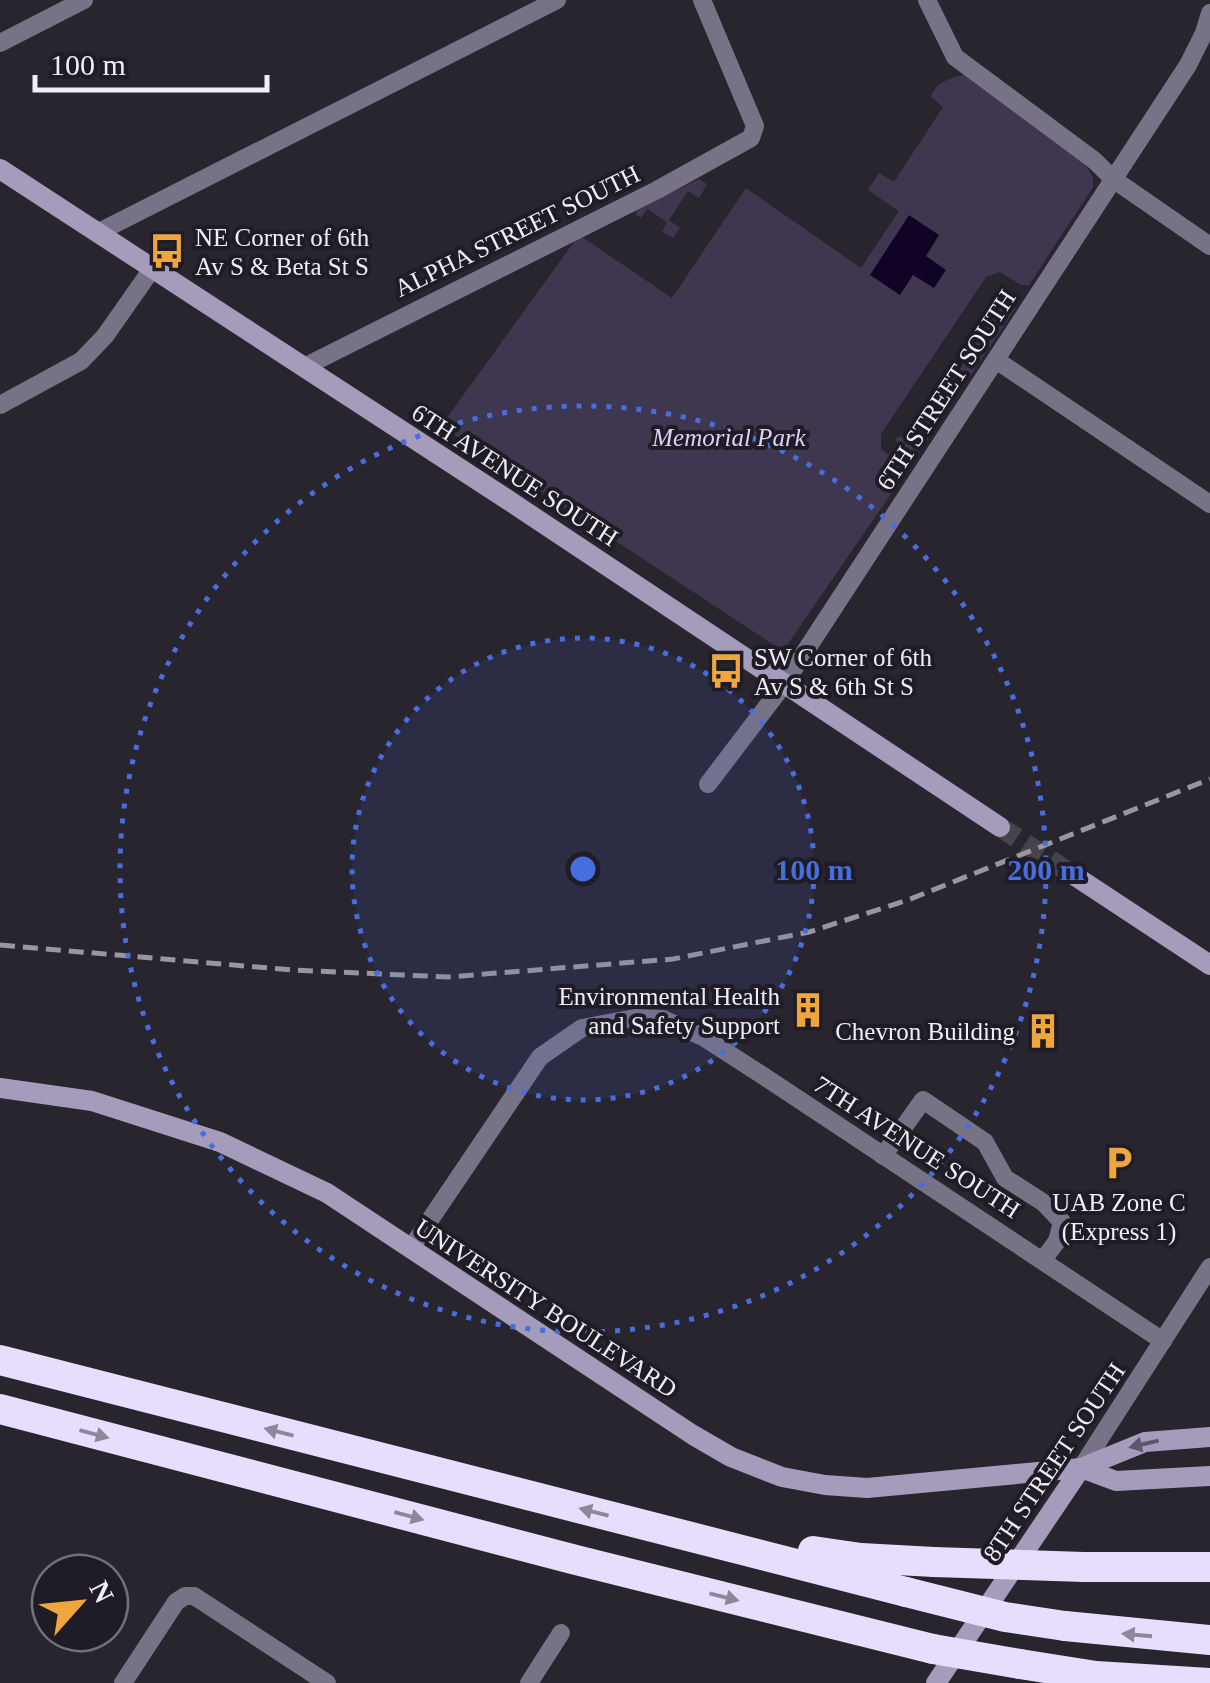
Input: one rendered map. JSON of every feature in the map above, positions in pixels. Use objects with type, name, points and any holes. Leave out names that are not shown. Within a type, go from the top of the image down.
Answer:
[{"type":"highway","points":[[0,1360],[1005,1617],[1210,1640]]},
{"type":"highway","points":[[0,1409],[933,1649],[1018,1668],[1210,1683]]},
{"type":"highway","points":[[646,1526],[862,1558],[1084,1568],[1210,1567]]},
{"type":"highway","points":[[1018,1668],[1049,1683]]},
{"type":"main road","name":"6TH AVENUE SOUTH","points":[[0,169],[1000,827]]},
{"type":"main road","points":[[1075,876],[1210,965]]},
{"type":"main road","name":"UNIVERSITY BOULEVARD","points":[[0,1088],[92,1101],[220,1142],[327,1193],[694,1434],[731,1457],[768,1472],[825,1485],[881,1488],[1081,1468],[1145,1442],[1210,1436]]},
{"type":"main road","name":"UNIVERSITY BOULEVARD","points":[[1081,1468],[1116,1481],[1210,1476]]},
{"type":"main road","name":"8TH STREET SOUTH","points":[[936,1683],[1081,1468]]},
{"type":"street","points":[[0,43],[84,0]]},
{"type":"street","points":[[97,233],[557,0]]},
{"type":"street","name":"ALPHA STREET SOUTH","points":[[304,366],[657,190],[751,138],[755,126],[702,0]]},
{"type":"street","points":[[927,0],[955,57],[1096,161],[1113,179],[1210,246]]},
{"type":"street","name":"6TH STREET SOUTH","points":[[708,784],[784,684],[996,360],[1188,65],[1210,13]]},
{"type":"street","points":[[0,405],[81,361],[152,269]]},
{"type":"street","points":[[996,360],[1210,504]]},
{"type":"street","name":"7TH AVENUE SOUTH","points":[[410,1248],[540,1057],[582,1028],[635,1018],[663,1019],[703,1037],[1164,1342]]},
{"type":"street","points":[[883,1156],[923,1100],[961,1124],[985,1142],[1006,1178],[1044,1203],[1062,1222],[1056,1241],[1043,1260]]},
{"type":"street","name":"8TH STREET SOUTH","points":[[1081,1468],[1210,1267]]},
{"type":"street","points":[[123,1683],[176,1602],[185,1596],[194,1596],[327,1683]]},
{"type":"street","points":[[529,1683],[562,1633]]},
{"type":"green space","name":"Memorial Park","points":[[965,75],[1085,165],[1093,177],[1093,187],[1029,285],[1021,285],[1000,272],[986,277],[881,434],[881,449],[902,465],[904,475],[783,651],[441,426],[579,235],[672,298],[746,188],[861,268],[899,211],[868,190],[879,173],[894,182],[943,107],[931,97],[933,92],[944,82]]},
{"type":"green space","points":[[699,179],[707,184],[699,198],[688,191],[669,220],[680,228],[673,238],[662,232],[667,222],[647,209],[641,218],[636,215],[637,209]]},
{"type":"green space","points":[[998,289],[1012,297],[1015,309],[921,450],[911,453],[897,444],[896,438],[901,436],[911,442],[1002,305],[993,296]]},
{"type":"shaded area","points":[[909,215],[939,235],[926,256],[946,270],[934,288],[913,275],[900,295],[870,275]]},
{"type":"tunnel","points":[[1000,827],[1075,876]]},
{"type":"railway","points":[[0,945],[292,970],[448,977],[673,959],[809,932],[908,900],[1210,779]]},
{"type":"place","name":"NE Corner of 6th Av S & Beta St S","points":[[167,251]]},
{"type":"place","name":"SW Corner of 6th Av S & 6th St S","points":[[726,671]]},
{"type":"place","name":"Environmental Health and Safety Support","points":[[808,1010]]},
{"type":"place","name":"Chevron Building","points":[[1043,1031]]},
{"type":"place","name":"UAB Zone C (Express 1)","points":[[1119,1163]]}]
